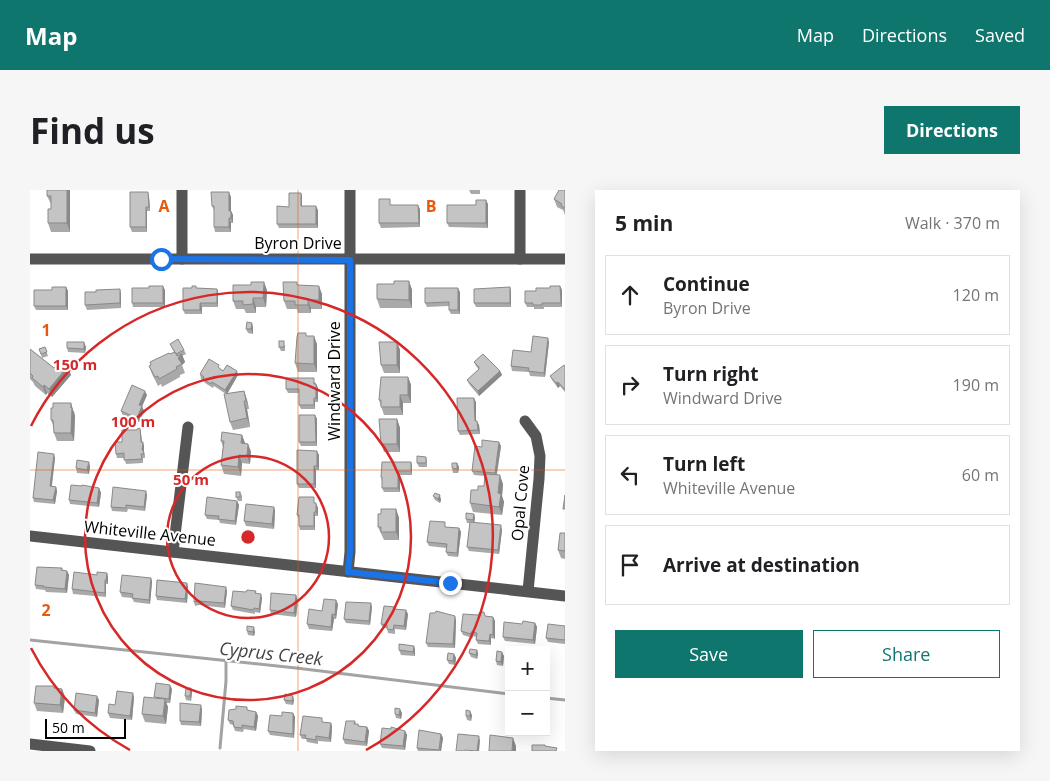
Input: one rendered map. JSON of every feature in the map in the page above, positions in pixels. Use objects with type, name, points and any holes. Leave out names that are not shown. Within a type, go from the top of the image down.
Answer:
[{"type":"street","points":[[182,190],[182,259]]},
{"type":"street","name":"Windward Drive","points":[[348,572],[350,552],[350,190]]},
{"type":"street","points":[[520,190],[520,259]]},
{"type":"street","name":"Byron Drive","points":[[30,259],[565,259]]},
{"type":"street","name":"Opal Cove","points":[[525,421],[536,436],[540,456],[540,479],[528,591]]},
{"type":"street","points":[[173,552],[188,427]]},
{"type":"street","name":"Whiteville Avenue","points":[[30,536],[565,596]]},
{"type":"street","points":[[30,744],[90,751]]},
{"type":"building","points":[[47,190],[67,190],[67,223],[48,223],[48,209],[51,209],[51,196],[47,196]]},
{"type":"building","points":[[559,190],[565,190],[565,208],[554,199]]},
{"type":"building","points":[[130,192],[148,192],[149,207],[146,207],[146,227],[130,227]]},
{"type":"building","points":[[211,192],[229,192],[231,218],[229,218],[229,227],[214,227],[214,206],[212,206]]},
{"type":"building","points":[[289,193],[301,193],[301,206],[316,206],[316,224],[277,224],[277,206],[289,207]]},
{"type":"building","points":[[379,199],[390,199],[390,205],[418,205],[419,223],[379,223]]},
{"type":"building","points":[[476,200],[486,200],[486,223],[447,223],[447,205],[476,205]]},
{"type":"building","points":[[394,281],[409,281],[409,300],[377,299],[377,284],[394,284]]},
{"type":"building","points":[[251,282],[264,282],[263,298],[253,298],[253,304],[243,305],[243,301],[233,301],[233,285],[251,285]]},
{"type":"building","points":[[283,282],[297,282],[297,285],[319,286],[319,300],[308,300],[308,305],[295,305],[295,301],[284,301]]},
{"type":"building","points":[[149,286],[163,286],[163,303],[132,303],[132,288],[149,288]]},
{"type":"building","points":[[192,286],[196,286],[196,288],[217,289],[217,303],[200,303],[200,310],[183,310],[183,288],[192,288]]},
{"type":"building","points":[[550,286],[560,286],[561,303],[533,305],[533,303],[525,303],[525,291],[536,291],[536,288],[550,288]]},
{"type":"building","points":[[52,287],[66,287],[66,306],[34,306],[34,290],[52,290]]},
{"type":"building","points":[[510,287],[510,303],[474,303],[474,289]]},
{"type":"building","points":[[425,288],[458,288],[458,310],[449,310],[449,302],[425,303]]},
{"type":"building","points":[[120,289],[120,303],[85,305],[85,292]]},
{"type":"building","points":[[247,322],[252,323],[251,329],[246,329]]},
{"type":"building","points":[[298,333],[314,336],[314,364],[295,363]]},
{"type":"building","points":[[533,336],[548,338],[544,373],[528,371],[529,368],[511,366],[513,350],[531,352]]},
{"type":"building","points":[[178,339],[184,350],[176,354],[170,344]]},
{"type":"building","points":[[279,341],[284,341],[284,347],[279,347]]},
{"type":"building","points":[[67,342],[84,342],[84,349],[67,348]]},
{"type":"building","points":[[379,342],[397,342],[397,365],[381,365]]},
{"type":"building","points":[[45,347],[47,352],[41,354],[39,349]]},
{"type":"building","points":[[30,349],[54,368],[60,360],[68,366],[49,389],[44,385],[43,387],[32,378],[33,376],[30,373]]},
{"type":"building","points":[[175,352],[177,356],[182,354],[178,358],[182,364],[159,379],[158,376],[155,377],[149,366],[151,365],[150,362]]},
{"type":"building","points":[[483,354],[500,371],[478,391],[467,380],[479,369],[474,362]]},
{"type":"building","points":[[209,359],[219,365],[218,367],[223,371],[227,365],[237,371],[225,390],[203,379],[204,377],[200,374]]},
{"type":"building","points":[[564,365],[565,367],[565,390],[550,376]]},
{"type":"building","points":[[381,377],[408,377],[408,395],[400,395],[400,407],[381,407],[381,400],[379,400]]},
{"type":"building","points":[[286,378],[314,378],[316,398],[314,398],[314,405],[299,405],[299,389],[286,389]]},
{"type":"building","points":[[132,385],[145,391],[139,405],[142,406],[137,418],[121,411]]},
{"type":"building","points":[[244,391],[247,418],[230,422],[224,394]]},
{"type":"building","points":[[457,398],[474,398],[475,421],[477,421],[478,430],[458,431]]},
{"type":"building","points":[[53,403],[71,403],[71,433],[54,433],[53,420],[51,420]]},
{"type":"building","points":[[299,415],[315,415],[316,442],[299,442]]},
{"type":"building","points":[[379,419],[397,419],[397,444],[381,444]]},
{"type":"building","points":[[140,428],[144,454],[141,454],[142,459],[124,460],[124,453],[116,454],[115,442],[122,442],[122,430],[137,430]]},
{"type":"building","points":[[222,432],[242,435],[241,443],[248,444],[247,456],[239,455],[238,467],[221,465],[224,441],[221,441]]},
{"type":"building","points":[[482,440],[499,442],[495,473],[472,471],[475,446],[482,447]]},
{"type":"building","points":[[297,450],[317,451],[317,466],[314,466],[314,484],[297,484]]},
{"type":"building","points":[[38,452],[54,454],[50,486],[56,487],[53,500],[33,498]]},
{"type":"building","points":[[417,456],[426,457],[426,463],[417,463]]},
{"type":"building","points":[[77,460],[89,462],[87,470],[76,468]]},
{"type":"building","points":[[382,462],[411,462],[411,471],[398,471],[398,488],[382,488]]},
{"type":"building","points":[[452,463],[457,463],[457,469],[452,468]]},
{"type":"building","points":[[485,474],[500,475],[498,493],[501,494],[499,507],[470,503],[471,490],[478,490],[478,486],[484,486]]},
{"type":"building","points":[[71,485],[99,488],[97,503],[69,500]]},
{"type":"building","points":[[113,487],[146,491],[144,507],[126,505],[126,508],[111,507]]},
{"type":"building","points":[[236,492],[240,492],[240,497],[236,497]]},
{"type":"building","points":[[435,493],[440,495],[438,499],[433,496]]},
{"type":"building","points":[[207,497],[237,501],[235,521],[218,519],[219,516],[205,515]]},
{"type":"building","points":[[299,497],[314,497],[316,512],[314,512],[314,526],[299,526],[299,515],[297,515]]},
{"type":"building","points":[[246,504],[274,507],[272,524],[244,521]]},
{"type":"building","points":[[381,509],[396,509],[396,532],[381,532],[381,527],[378,527],[378,514],[381,514]]},
{"type":"building","points":[[466,513],[474,514],[473,520],[466,519]]},
{"type":"building","points":[[430,521],[445,522],[445,527],[459,528],[457,553],[446,552],[447,544],[427,542]]},
{"type":"building","points":[[470,522],[501,525],[498,550],[467,547]]},
{"type":"building","points":[[560,533],[565,533],[565,551],[558,550]]},
{"type":"building","points":[[37,567],[62,568],[61,570],[67,571],[65,589],[35,585]]},
{"type":"building","points":[[74,572],[97,575],[97,572],[107,573],[105,593],[72,589]]},
{"type":"building","points":[[122,575],[151,578],[149,600],[132,598],[133,594],[120,592]]},
{"type":"building","points":[[157,580],[187,583],[185,599],[156,596]]},
{"type":"building","points":[[195,583],[226,587],[224,603],[194,602]]},
{"type":"building","points":[[247,590],[256,591],[255,593],[261,594],[259,609],[254,608],[253,610],[231,606],[233,591],[246,592]]},
{"type":"building","points":[[271,593],[296,595],[294,613],[270,610]]},
{"type":"building","points":[[324,599],[336,600],[335,615],[332,614],[331,627],[307,624],[309,609],[322,611]]},
{"type":"building","points":[[346,602],[371,603],[369,621],[344,619]]},
{"type":"building","points":[[384,606],[406,610],[404,626],[394,625],[393,630],[387,629],[387,625],[381,624]]},
{"type":"building","points":[[436,611],[455,616],[453,644],[426,643],[430,613],[435,613]]},
{"type":"building","points":[[480,612],[484,612],[485,616],[493,617],[493,635],[490,634],[489,641],[476,640],[477,633],[471,632],[471,634],[461,631],[463,614],[478,615]]},
{"type":"building","points":[[523,621],[535,623],[533,640],[503,637],[504,622],[522,624]]},
{"type":"building","points":[[548,624],[565,626],[565,640],[546,638]]},
{"type":"building","points":[[247,626],[254,627],[253,632],[247,631]]},
{"type":"building","points":[[399,644],[414,646],[413,652],[399,650]]},
{"type":"building","points":[[470,649],[477,650],[476,655],[469,653]]},
{"type":"building","points":[[497,651],[502,652],[501,662],[496,661]]},
{"type":"building","points":[[448,653],[454,654],[453,661],[447,660]]},
{"type":"building","points":[[156,683],[170,685],[169,699],[154,697]]},
{"type":"building","points":[[36,686],[54,686],[54,688],[62,689],[60,705],[34,703]]},
{"type":"building","points":[[186,688],[191,688],[190,696],[185,696]]},
{"type":"building","points":[[117,691],[133,693],[130,716],[108,713],[109,704],[115,705]]},
{"type":"building","points":[[76,693],[97,696],[95,713],[74,710]]},
{"type":"building","points":[[285,694],[293,696],[292,701],[284,700]]},
{"type":"building","points":[[144,697],[165,699],[163,716],[142,714]]},
{"type":"building","points":[[180,703],[201,705],[199,722],[180,721]]},
{"type":"building","points":[[236,706],[247,707],[247,710],[256,712],[254,727],[242,725],[242,728],[234,727],[233,721],[228,720],[229,710],[236,709]]},
{"type":"building","points":[[395,708],[400,709],[399,715],[395,714]]},
{"type":"building","points":[[466,710],[470,711],[470,716],[466,716]]},
{"type":"building","points":[[282,712],[293,713],[293,734],[268,731],[270,715],[282,716]]},
{"type":"building","points":[[303,716],[322,718],[322,722],[331,723],[329,738],[316,736],[316,740],[305,738],[306,735],[300,735]]},
{"type":"building","points":[[346,721],[355,721],[354,724],[358,724],[358,726],[367,727],[365,742],[343,739]]},
{"type":"building","points":[[391,727],[405,731],[403,746],[380,744],[382,728],[391,729]]},
{"type":"building","points":[[419,730],[441,734],[439,750],[417,748]]},
{"type":"building","points":[[458,734],[479,736],[477,751],[456,751]]},
{"type":"building","points":[[490,735],[513,738],[512,751],[489,751]]},
{"type":"building","points":[[532,745],[545,745],[557,748],[556,751],[532,751]]},
{"type":"waterway","name":"Cyprus Creek","points":[[30,640],[296,668],[505,694]]},
{"type":"waterway","points":[[220,748],[226,661]]},
{"type":"waterway","name":"Cyprus Creek","points":[[550,698],[565,700]]},
{"type":"route","points":[[161,259],[350,260],[350,552],[348,572],[450,583]]}]
